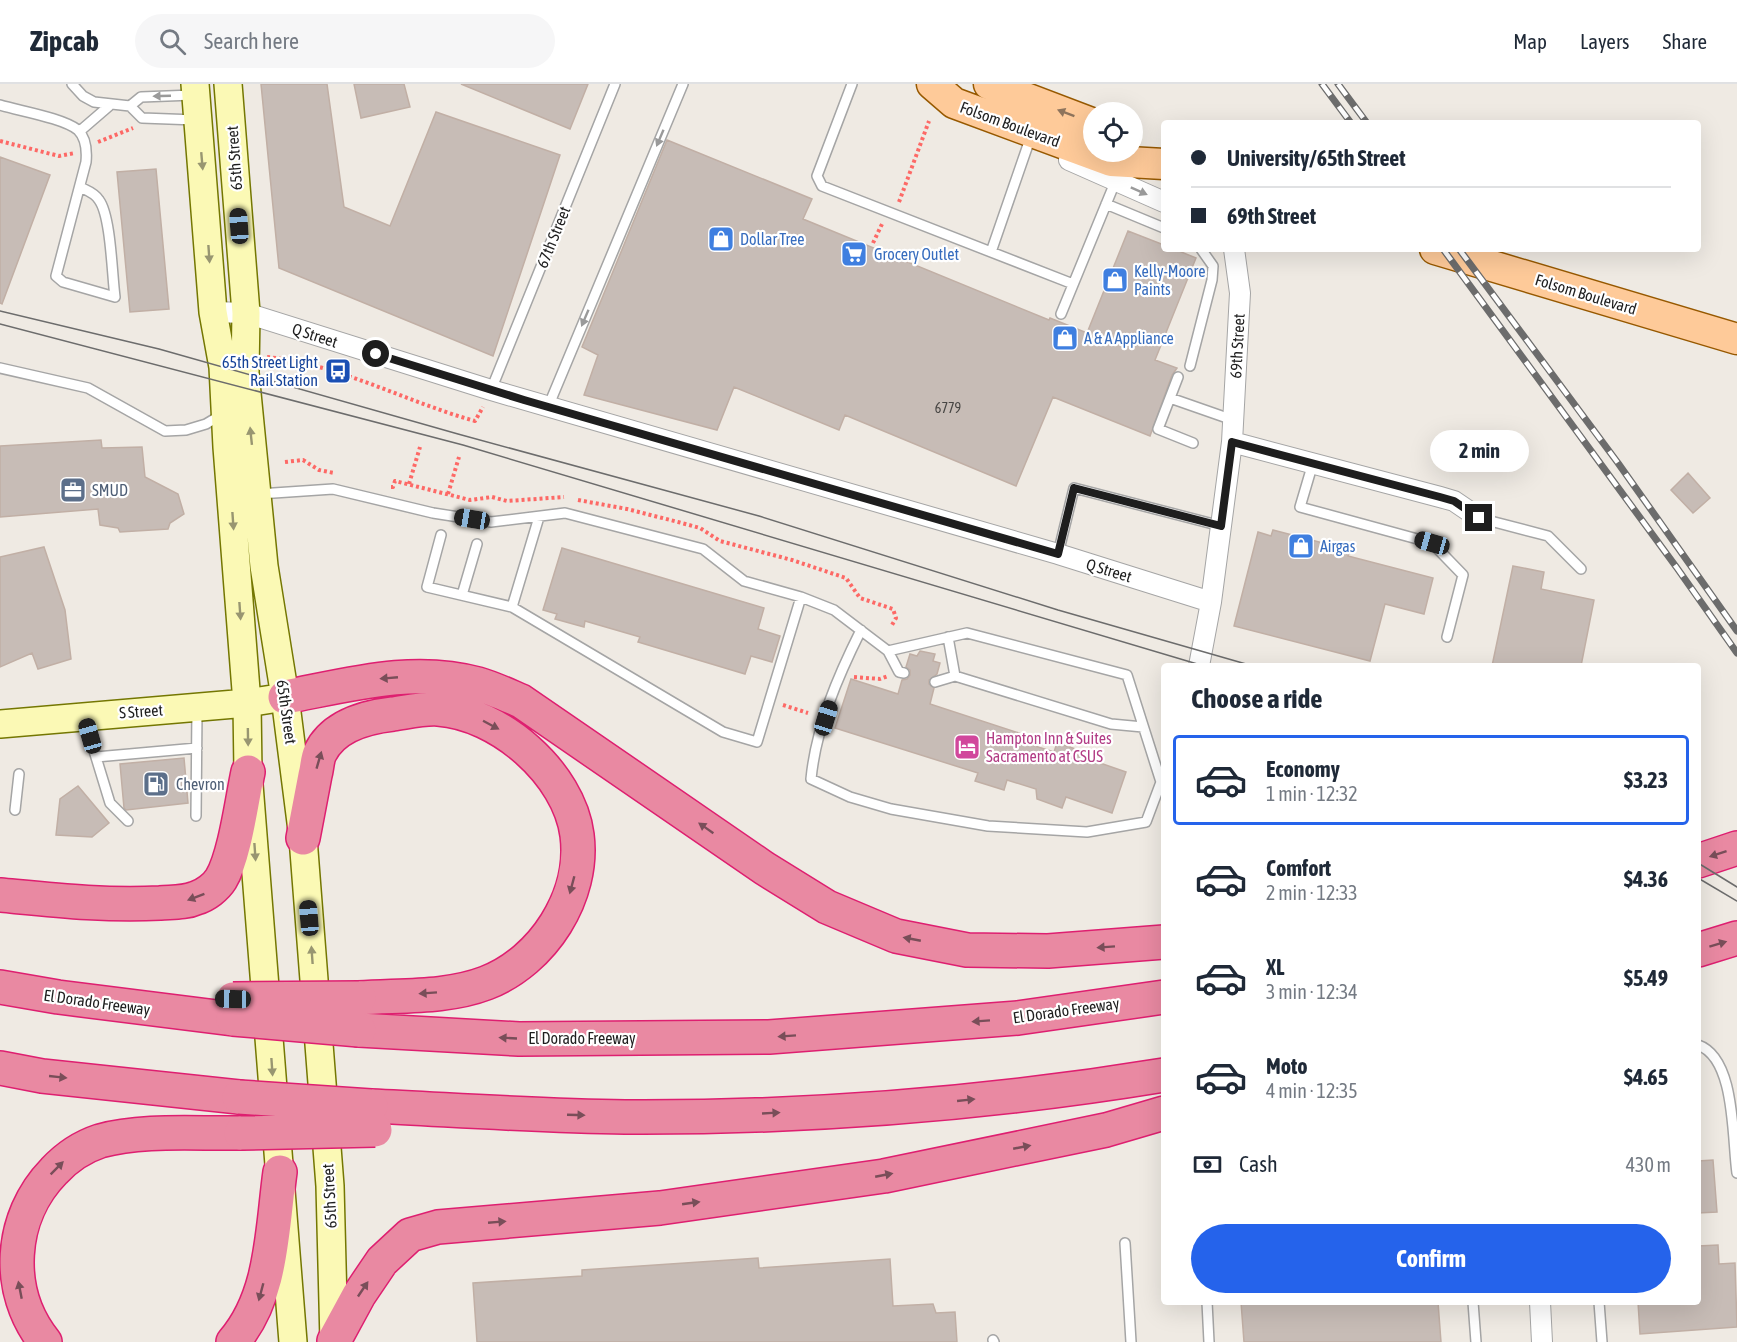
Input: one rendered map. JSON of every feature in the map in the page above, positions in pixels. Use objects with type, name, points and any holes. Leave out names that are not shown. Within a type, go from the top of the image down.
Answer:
[{"type":"highway","points":[[285,697],[386,678],[432,676],[478,684],[521,701],[773,874],[827,907],[896,936],[967,950],[1048,951],[1161,942]]},
{"type":"highway","points":[[233,1009],[447,992],[468,989],[487,982],[506,973],[531,955],[545,940],[562,914],[573,885],[578,855],[575,824],[567,804],[552,777],[531,753],[515,739],[488,723],[468,715],[437,708],[370,716],[350,724],[333,736],[320,753],[303,838]]},
{"type":"highway","points":[[0,895],[75,903],[138,904],[186,901],[197,898],[220,880],[228,865],[248,772]]},
{"type":"highway","points":[[1701,860],[1737,848]]},
{"type":"highway","points":[[1701,949],[1737,938]]},
{"type":"highway","name":"El Dorado Freeway","points":[[0,987],[58,997],[233,1009],[359,1030],[519,1039],[769,1037],[1018,1018],[1161,997]]},
{"type":"highway","points":[[0,1068],[42,1076],[239,1096],[373,1118]]},
{"type":"highway","points":[[45,1342],[25,1307],[16,1270],[16,1251],[24,1215],[43,1182],[63,1161],[98,1142],[123,1136],[241,1133],[373,1118],[537,1114],[625,1117],[832,1110],[1041,1092],[1161,1075]]},
{"type":"highway","points":[[334,1341],[359,1295],[382,1261],[410,1235],[438,1227],[660,1208],[884,1176],[1106,1130],[1161,1114]]},
{"type":"highway","points":[[233,1342],[252,1317],[260,1299],[280,1172]]},
{"type":"main road","name":"65th Street","points":[[228,84],[246,313],[245,373],[264,566],[285,697],[303,838],[330,1186],[334,1341]]},
{"type":"main road","name":"Folsom Boulevard","points":[[989,84],[1036,93],[1083,118]]},
{"type":"main road","name":"Folsom Boulevard","points":[[943,94],[1111,161],[1161,164]]},
{"type":"main road","name":"65th Street","points":[[197,100],[213,312],[223,367],[247,703],[248,772],[293,1342]]},
{"type":"main road","name":"Folsom Boulevard","points":[[1143,148],[1161,162]]},
{"type":"main road","name":"Folsom Boulevard","points":[[1446,252],[1737,339]]},
{"type":"main road","name":"S Street","points":[[0,724],[247,703],[285,697]]},
{"type":"street","points":[[943,94],[1029,142],[1161,201]]},
{"type":"street","name":"69th Street","points":[[1200,663],[1232,442],[1240,293],[1234,252]]},
{"type":"street","name":"Q Street","points":[[213,312],[246,313],[491,390],[1058,554],[1210,602]]},
{"type":"street","points":[[1232,442],[1454,501],[1479,518]]},
{"type":"street","points":[[1540,1305],[1542,1342]]},
{"type":"lane","points":[[72,84],[82,96],[109,106],[130,106],[141,97],[197,100]]},
{"type":"lane","name":"67th Street","points":[[491,390],[615,84]]},
{"type":"lane","points":[[548,407],[683,84]]},
{"type":"lane","points":[[852,84],[817,176],[822,186],[1073,284]]},
{"type":"lane","points":[[130,106],[142,118],[197,100]]},
{"type":"lane","points":[[0,105],[65,124],[80,132],[87,152],[56,276],[63,282],[115,297],[105,212],[99,199],[80,187]]},
{"type":"lane","points":[[80,132],[109,106]]},
{"type":"lane","points":[[991,252],[1029,142]]},
{"type":"lane","points":[[1061,314],[1116,180]]},
{"type":"lane","points":[[1106,204],[1161,227]]},
{"type":"lane","points":[[1190,366],[1212,280],[1213,266],[1203,252]]},
{"type":"lane","points":[[0,368],[88,388],[165,431],[186,430],[206,424],[225,412]]},
{"type":"lane","points":[[1178,377],[1158,429],[1193,443]]},
{"type":"lane","points":[[1170,398],[1233,420]]},
{"type":"lane","points":[[1313,463],[1300,507],[1432,543],[1463,575],[1447,637]]},
{"type":"lane","points":[[1058,554],[1074,488],[1221,526]]},
{"type":"lane","points":[[257,494],[333,489],[433,513],[491,522],[565,513],[704,549],[744,581],[801,597],[834,610],[888,651],[899,672],[904,673]]},
{"type":"lane","points":[[512,607],[539,517]]},
{"type":"lane","points":[[1479,518],[1548,536],[1581,569]]},
{"type":"lane","points":[[441,535],[427,587],[512,607],[723,732],[758,742],[801,597]]},
{"type":"lane","points":[[462,595],[477,544]]},
{"type":"lane","points":[[861,630],[839,676],[813,756],[811,778],[850,797],[891,809],[988,826],[1087,832],[1146,822],[1161,782],[1127,675],[967,633],[888,651]]},
{"type":"lane","points":[[948,637],[955,676]]},
{"type":"lane","points":[[935,682],[955,676],[1111,724],[1143,727]]},
{"type":"lane","points":[[196,816],[197,707]]},
{"type":"lane","points":[[84,716],[110,803],[128,821]]},
{"type":"lane","points":[[96,758],[197,748]]},
{"type":"lane","points":[[1154,760],[1161,758]]},
{"type":"lane","points":[[15,810],[19,774]]},
{"type":"lane","points":[[1701,1046],[1706,1048],[1720,1065],[1729,1090],[1737,1173]]},
{"type":"lane","points":[[1125,1243],[1131,1342]]},
{"type":"lane","points":[[1207,1305],[1209,1342]]},
{"type":"lane","points":[[1473,1305],[1476,1342]]},
{"type":"lane","points":[[1599,1305],[1602,1342]]},
{"type":"path","points":[[873,243],[882,224],[900,200],[929,121]]},
{"type":"path","points":[[245,355],[281,358],[341,373],[438,411],[475,421],[478,416]]},
{"type":"path","points":[[410,484],[420,447]]},
{"type":"path","points":[[448,494],[459,457]]},
{"type":"path","points":[[845,681],[856,676],[880,679],[890,675],[884,669]]},
{"type":"path","points":[[779,703],[808,713]]},
{"type":"building","points":[[261,84],[327,84],[344,207],[390,226],[436,112],[560,155],[493,356],[279,268]]},
{"type":"building","points":[[354,84],[404,84],[410,107],[361,118]]},
{"type":"building","points":[[461,84],[588,84],[570,129]]},
{"type":"building","points":[[667,140],[812,199],[803,219],[1049,320],[1050,318],[1087,333],[1128,231],[1161,244],[1161,252],[1181,252],[1196,258],[1155,360],[1177,368],[1172,375],[1150,436],[1053,397],[1016,486],[845,415],[839,430],[734,387],[717,430],[584,395],[598,355],[582,347]]},
{"type":"building","points":[[0,157],[50,175],[2,304],[0,303]]},
{"type":"building","points":[[156,169],[169,309],[130,312],[117,172]]},
{"type":"building","name":"SMUD","points":[[101,440],[102,448],[142,447],[145,477],[178,494],[184,514],[170,523],[168,529],[120,532],[118,528],[100,525],[98,509],[0,517],[0,446]]},
{"type":"building","points":[[1688,473],[1710,498],[1693,513],[1671,490]]},
{"type":"building","points":[[1273,530],[1350,550],[1348,556],[1433,578],[1424,614],[1385,604],[1370,661],[1234,626],[1258,532],[1271,536]]},
{"type":"building","points":[[44,547],[65,610],[71,659],[38,669],[32,653],[0,667],[0,557]]},
{"type":"building","points":[[562,548],[764,608],[758,629],[780,636],[772,662],[751,656],[745,674],[638,642],[640,637],[585,621],[584,627],[555,619],[557,614],[543,610]]},
{"type":"building","points":[[1513,566],[1544,572],[1541,589],[1594,600],[1582,663],[1493,663]]},
{"type":"building","name":"Hampton Inn & Suites Sacramento at CSUS","points":[[920,651],[935,654],[933,661],[940,663],[937,674],[929,680],[929,684],[934,688],[930,704],[1019,733],[1016,740],[1054,752],[1057,743],[1082,751],[1077,755],[1126,772],[1112,813],[1066,797],[1062,808],[1037,799],[1036,789],[1007,780],[1004,790],[975,781],[978,773],[835,728],[851,679],[898,694],[902,680],[907,679],[910,675],[910,670],[906,667],[910,654],[917,656]]},
{"type":"building","points":[[184,758],[188,803],[126,810],[124,808],[120,764]]},
{"type":"building","points":[[78,786],[109,823],[92,837],[56,835],[60,799]]},
{"type":"building","points":[[1713,1160],[1717,1212],[1701,1213],[1701,1161]]},
{"type":"building","points":[[1718,1245],[1719,1264],[1735,1263],[1737,1327],[1640,1334],[1638,1305],[1701,1305],[1701,1246]]},
{"type":"building","points":[[758,1258],[759,1268],[890,1259],[893,1306],[933,1304],[936,1313],[955,1312],[957,1342],[477,1342],[473,1283],[582,1276],[582,1270]]},
{"type":"building","points":[[1241,1305],[1438,1305],[1441,1342],[1244,1342]]},
{"type":"tram line","points":[[0,311],[159,349],[759,516],[1058,610],[1243,663]]},
{"type":"tram line","points":[[0,324],[463,445],[1194,663]]},
{"type":"tram line","points":[[1701,865],[1737,887]]},
{"type":"tram line","points":[[1701,880],[1737,901]]},
{"type":"railway","points":[[1322,84],[1349,120]]},
{"type":"railway","points":[[1338,84],[1365,120]]},
{"type":"railway","points":[[1445,252],[1737,653]]},
{"type":"railway","points":[[1461,252],[1618,463],[1737,631]]},
{"type":"place","name":"Dollar Tree","points":[[721,239]]},
{"type":"place","name":"Grocery Outlet","points":[[854,254]]},
{"type":"place","name":"Kelly-Moore Paints","points":[[1115,280]]},
{"type":"place","name":"A & A Appliance","points":[[1065,338]]},
{"type":"place","name":"65th Street Light Rail Station","points":[[338,371]]},
{"type":"place","name":"SMUD","points":[[73,490]]},
{"type":"place","name":"Airgas","points":[[1301,546]]},
{"type":"place","name":"Hampton Inn & Suites Sacramento at CSUS","points":[[967,747]]},
{"type":"place","name":"Chevron","points":[[156,784]]},
{"type":"route","points":[[376,354],[524,400],[1058,554],[1074,488],[1221,526],[1232,442],[1454,501],[1479,518]]}]
